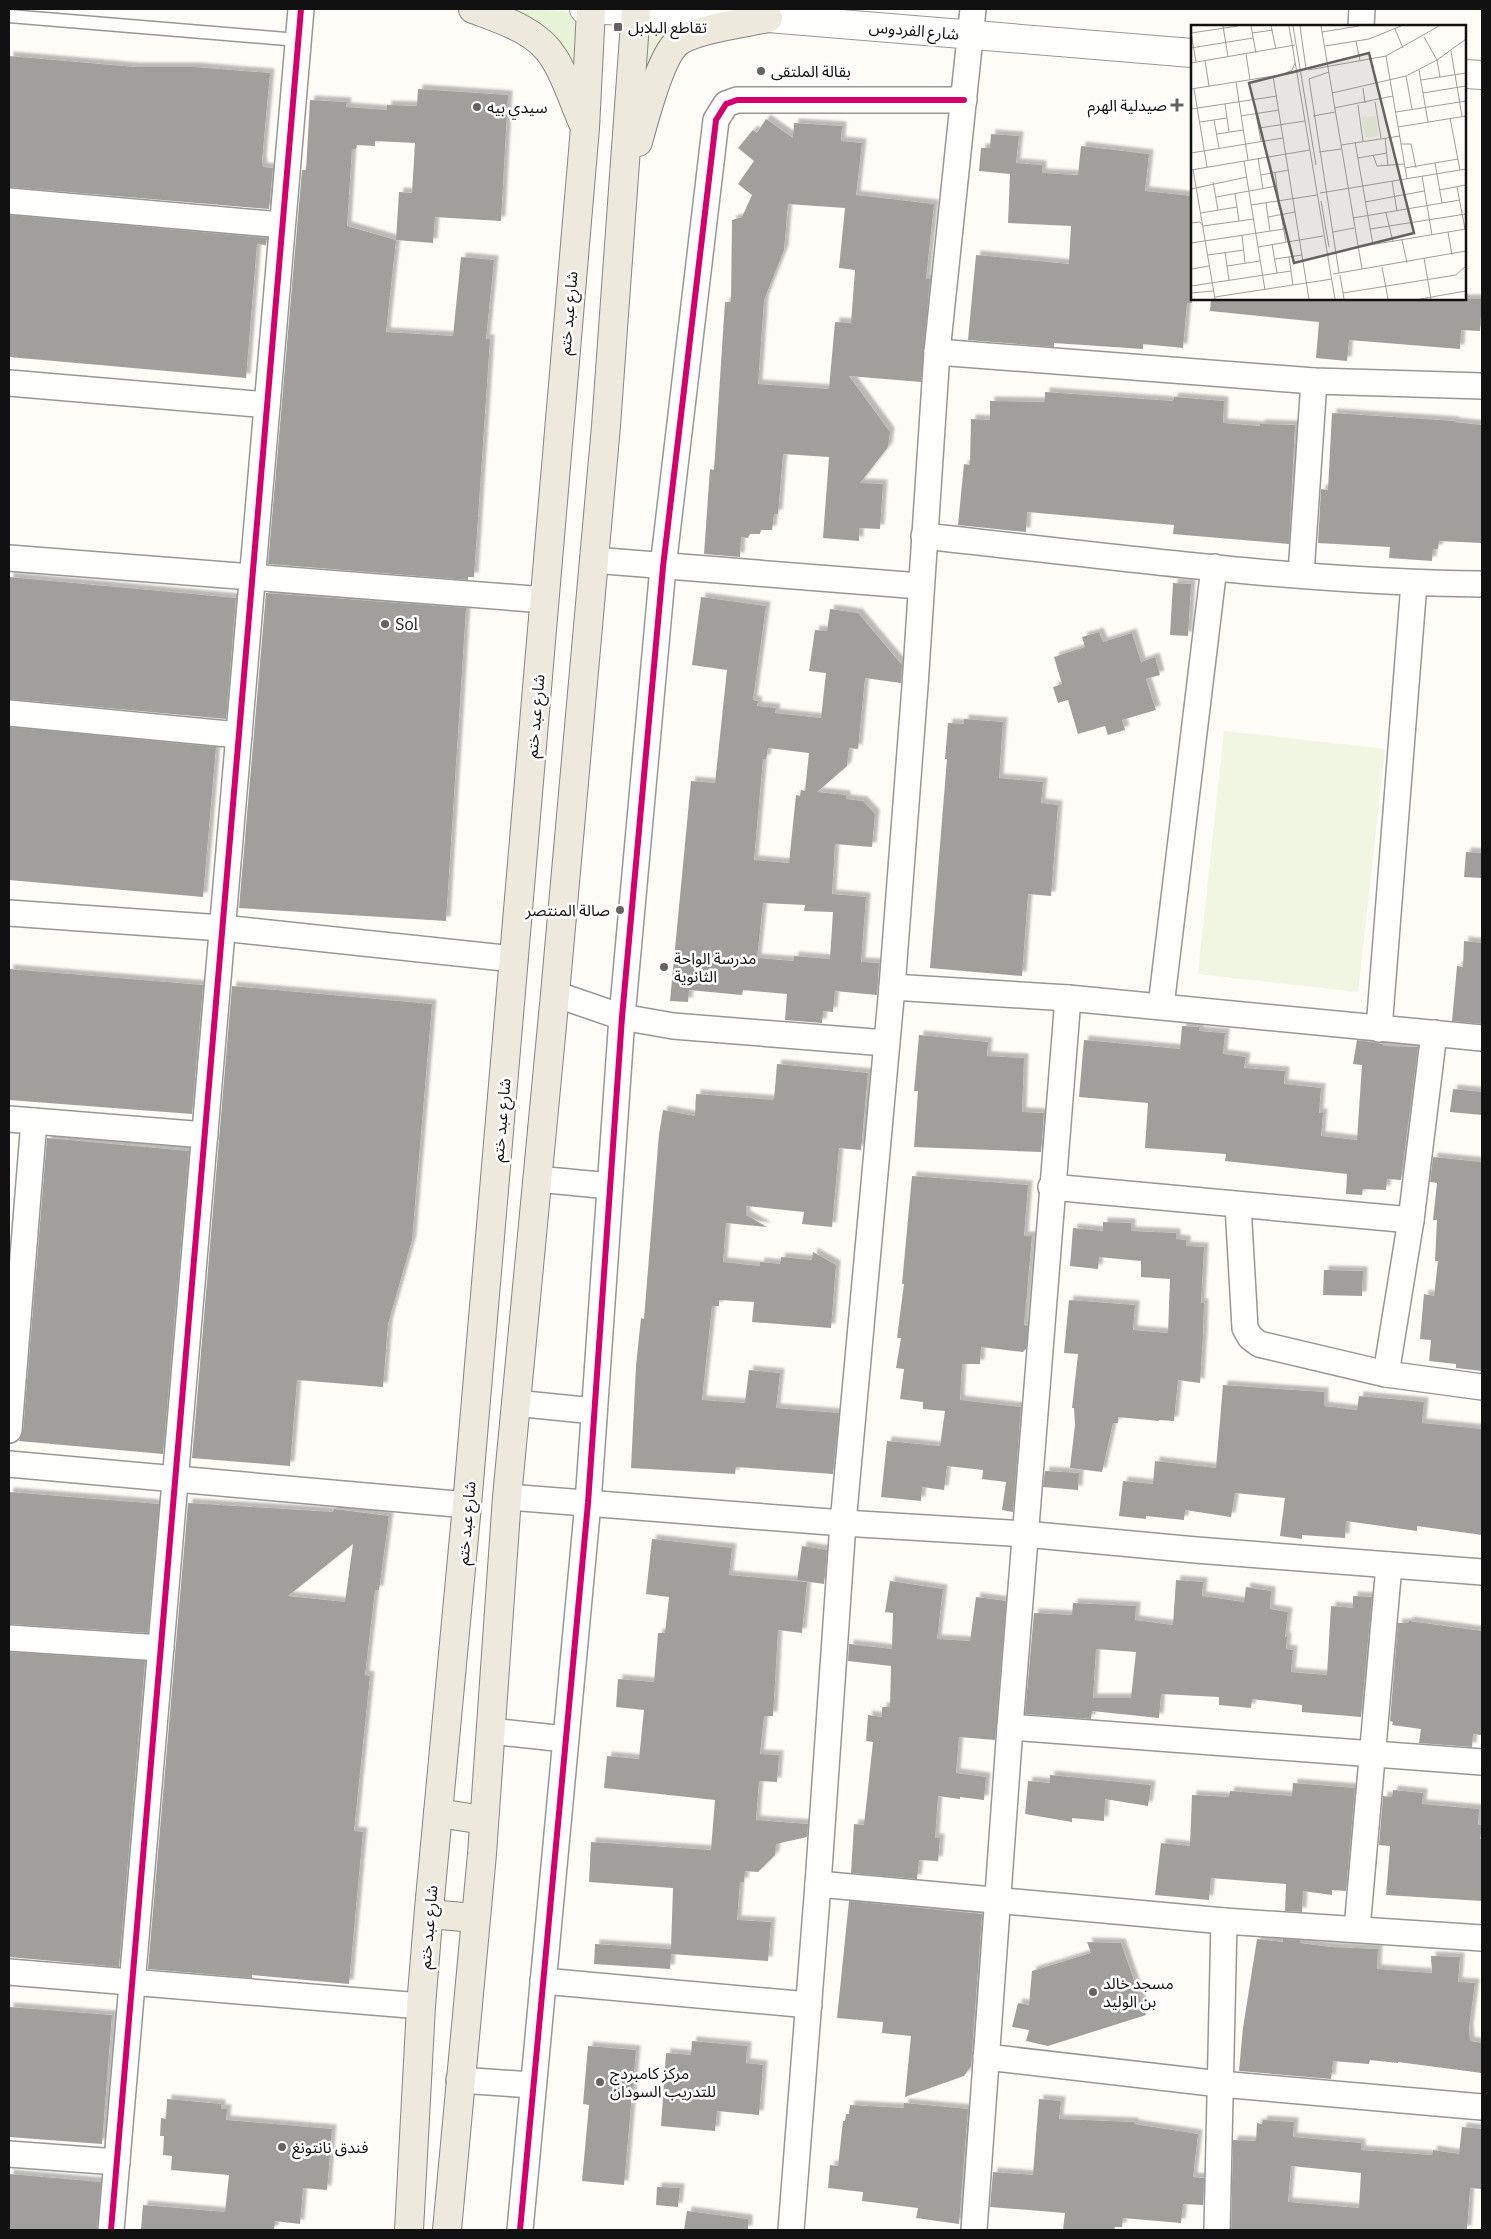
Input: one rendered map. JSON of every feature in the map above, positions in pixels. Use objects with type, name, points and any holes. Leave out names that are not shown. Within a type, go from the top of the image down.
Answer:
[{"type":"main road","points":[[473,9],[522,29],[539,40],[553,56],[585,128]]},
{"type":"main road","name":"شارع عبد ختم","points":[[409,2230],[421,2006],[467,1505],[545,600],[585,128],[591,9]]},
{"type":"main road","points":[[741,9],[768,18]]},
{"type":"main road","points":[[447,2230],[484,1820],[515,1403],[556,994],[606,426],[636,10]]},
{"type":"main road","points":[[622,199],[647,110],[663,66],[677,43],[697,34],[768,18]]},
{"type":"main road","points":[[438,1813],[484,1820]]},
{"type":"main road","points":[[429,1914],[475,1918]]},
{"type":"street","points":[[110,2230],[133,1982],[301,9]]},
{"type":"street","name":"شارع الفردوس","points":[[584,9],[636,10],[768,18],[972,22],[1191,53]]},
{"type":"street","points":[[1361,25],[1362,9]]},
{"type":"street","points":[[791,2230],[818,1884],[843,1523],[892,986],[937,352],[972,22]]},
{"type":"street","points":[[1466,74],[1482,75]]},
{"type":"street","points":[[520,2230],[532,2085],[588,1504],[622,1017],[663,567],[716,120],[726,104],[737,100],[964,100]]},
{"type":"street","points":[[9,201],[282,225]]},
{"type":"street","points":[[937,352],[1314,381],[1482,386]]},
{"type":"street","points":[[1301,574],[1314,381]]},
{"type":"street","points":[[9,383],[267,405]]},
{"type":"street","points":[[924,536],[1214,567],[1414,583],[1482,584]]},
{"type":"street","points":[[9,558],[545,600]]},
{"type":"street","points":[[593,560],[920,586]]},
{"type":"street","points":[[1161,1006],[1214,567]]},
{"type":"street","points":[[1379,1028],[1414,583]]},
{"type":"street","points":[[9,713],[239,735]]},
{"type":"street","points":[[9,913],[222,928],[514,959]]},
{"type":"street","points":[[892,986],[1161,1006],[1482,1038]]},
{"type":"street","points":[[556,994],[622,1017],[697,1029],[886,1043]]},
{"type":"street","points":[[974,2230],[1010,1726],[1068,998]]},
{"type":"street","points":[[1386,1374],[1411,1220],[1434,1033]]},
{"type":"street","points":[[9,1119],[205,1135]]},
{"type":"street","points":[[9,1430],[15,1289],[34,1121]]},
{"type":"street","points":[[537,1179],[610,1186]]},
{"type":"street","points":[[1052,1187],[1411,1220]]},
{"type":"street","points":[[1238,1205],[1245,1328],[1250,1337],[1259,1344],[1386,1374],[1482,1388]]},
{"type":"street","points":[[515,1403],[594,1411]]},
{"type":"street","points":[[9,1464],[467,1505]]},
{"type":"street","points":[[507,1497],[843,1523],[1025,1534],[1196,1550],[1482,1572]]},
{"type":"street","points":[[1357,1929],[1388,1565]]},
{"type":"street","points":[[9,1638],[161,1648]]},
{"type":"street","points":[[1010,1726],[1482,1762]]},
{"type":"street","points":[[490,1732],[566,1739]]},
{"type":"street","points":[[818,1884],[1224,1921],[1482,1938]]},
{"type":"street","points":[[1217,2230],[1224,1921]]},
{"type":"street","points":[[9,1972],[421,2006]]},
{"type":"street","points":[[543,1981],[809,2005]]},
{"type":"street","points":[[986,2057],[1220,2084],[1482,2106]]},
{"type":"street","points":[[460,2080],[532,2085]]},
{"type":"street","points":[[9,2154],[117,2162]]},
{"type":"lane","points":[[9,16],[298,40]]},
{"type":"green space","points":[[496,9],[538,9],[581,13],[578,66],[548,30],[538,23]]},
{"type":"green space","points":[[641,19],[713,21],[635,91]]},
{"type":"green space","points":[[1224,731],[1385,749],[1358,992],[1198,974]]},
{"type":"building","points":[[9,56],[135,67],[195,67],[270,73],[262,160],[263,167],[273,168],[269,209],[9,187]]},
{"type":"building","points":[[418,89],[508,95],[501,221],[435,217],[433,243],[396,240],[386,332],[453,336],[461,257],[494,260],[486,339],[490,339],[474,577],[468,577],[468,580],[268,564],[302,170],[306,170],[310,100],[347,102],[346,107],[387,110],[387,105],[417,106]],"holes":[[[375,141],[415,143],[412,193],[399,192],[396,240],[347,226],[352,149],[356,149],[357,145],[375,146]]]},
{"type":"building","points":[[766,119],[793,138],[794,123],[842,126],[841,141],[862,143],[856,195],[934,204],[926,279],[930,279],[921,382],[849,376],[890,432],[888,447],[860,483],[883,484],[880,529],[859,528],[859,541],[823,538],[829,457],[783,454],[778,514],[774,514],[772,530],[761,530],[760,534],[750,534],[748,538],[741,537],[740,557],[704,554],[710,469],[714,470],[725,302],[731,302],[732,220],[742,217],[752,195],[738,184],[754,161],[738,148],[753,130],[757,133]],"holes":[[[788,204],[845,208],[839,268],[855,270],[851,323],[835,322],[829,389],[758,384],[764,300],[784,250]]]},
{"type":"building","points":[[991,134],[1019,136],[1016,163],[1042,165],[1042,173],[1078,175],[1081,146],[1149,154],[1145,191],[1191,196],[1192,303],[1187,303],[1183,348],[1143,344],[1143,349],[1054,343],[1054,347],[968,340],[976,255],[1069,264],[1071,226],[1008,223],[1010,174],[979,171],[981,148],[990,148]]},
{"type":"building","points":[[9,215],[267,238],[266,245],[257,244],[246,378],[9,357]]},
{"type":"building","points":[[1482,299],[1480,331],[1461,330],[1460,349],[1349,340],[1347,361],[1316,358],[1319,322],[1210,311],[1211,300]]},
{"type":"building","points":[[1045,392],[1173,401],[1174,397],[1224,401],[1223,423],[1260,426],[1260,424],[1295,425],[1289,544],[1173,534],[1174,525],[1027,512],[1026,532],[958,525],[964,464],[970,465],[971,419],[990,420],[990,401],[1045,402]]},
{"type":"building","points":[[1332,413],[1455,421],[1482,425],[1482,543],[1439,541],[1438,549],[1433,549],[1432,561],[1389,558],[1390,547],[1318,543],[1321,489],[1328,490]]},
{"type":"building","points":[[9,577],[236,598],[226,719],[9,699]]},
{"type":"building","points":[[1173,583],[1191,584],[1188,636],[1170,635]]},
{"type":"building","points":[[266,593],[466,608],[446,921],[239,908]]},
{"type":"building","points":[[701,597],[766,606],[753,700],[758,701],[757,706],[776,708],[775,713],[821,718],[826,673],[809,671],[815,630],[827,631],[830,609],[858,613],[902,665],[901,683],[865,678],[858,749],[849,748],[847,766],[817,792],[846,795],[846,799],[863,801],[875,814],[872,847],[835,844],[832,894],[866,897],[861,962],[879,963],[877,995],[835,991],[833,1012],[823,1011],[822,1023],[785,1020],[787,994],[743,990],[742,995],[689,990],[688,1002],[670,1001],[691,781],[715,783],[727,670],[692,665]],"holes":[[[768,748],[809,753],[805,791],[801,790],[800,796],[796,795],[789,863],[754,860],[763,759],[766,759]],[[763,903],[805,905],[804,911],[833,912],[830,959],[794,956],[794,961],[757,958]]]},
{"type":"building","points":[[1099,632],[1103,642],[1132,633],[1141,662],[1155,657],[1160,675],[1146,679],[1156,710],[1122,720],[1125,730],[1108,735],[1105,726],[1078,734],[1068,700],[1058,703],[1053,687],[1062,684],[1054,657],[1085,647],[1082,637]]},
{"type":"building","points":[[964,719],[1003,722],[999,778],[1043,782],[1041,803],[1058,805],[1051,896],[1028,894],[1022,976],[930,968],[947,759],[945,759],[948,723],[964,724]]},
{"type":"building","points":[[9,727],[216,747],[203,897],[9,880]]},
{"type":"building","points":[[1466,852],[1482,853],[1482,878],[1464,877]]},
{"type":"building","points":[[1464,941],[1482,943],[1482,1024],[1452,1021],[1457,966],[1463,967]]},
{"type":"building","points":[[9,969],[203,985],[192,1114],[9,1100]]},
{"type":"building","points":[[232,986],[432,1004],[412,1240],[388,1324],[383,1387],[297,1380],[290,1466],[192,1458]]},
{"type":"building","points":[[1182,1026],[1199,1027],[1199,1031],[1225,1033],[1223,1054],[1246,1057],[1244,1068],[1285,1071],[1284,1084],[1321,1088],[1319,1113],[1323,1113],[1321,1136],[1357,1140],[1362,1065],[1353,1064],[1357,1040],[1383,1044],[1383,1046],[1418,1047],[1401,1180],[1387,1179],[1386,1190],[1363,1189],[1362,1195],[1346,1194],[1347,1174],[1225,1161],[1226,1154],[1145,1148],[1148,1103],[1079,1097],[1084,1040],[1180,1049]]},
{"type":"building","points":[[919,1035],[988,1042],[987,1056],[1024,1058],[1022,1112],[1044,1113],[1041,1152],[914,1147],[918,1091],[914,1091]]},
{"type":"building","points":[[777,1064],[868,1073],[861,1150],[839,1148],[832,1227],[802,1224],[804,1212],[746,1206],[746,1215],[767,1227],[726,1223],[723,1262],[760,1266],[760,1262],[780,1264],[781,1257],[812,1260],[813,1252],[836,1265],[831,1328],[752,1322],[754,1302],[719,1300],[719,1306],[712,1306],[702,1400],[745,1403],[749,1370],[780,1373],[776,1408],[839,1413],[833,1474],[736,1467],[735,1474],[631,1468],[636,1366],[641,1318],[644,1319],[659,1134],[663,1110],[695,1116],[696,1094],[774,1100]]},
{"type":"building","points":[[1453,1089],[1482,1092],[1482,1115],[1450,1112]]},
{"type":"building","points":[[47,1138],[189,1151],[163,1454],[19,1441],[23,1431]]},
{"type":"building","points":[[1433,1157],[1482,1162],[1482,1371],[1456,1368],[1456,1364],[1429,1361],[1431,1340],[1420,1339],[1424,1294],[1434,1296],[1438,1261],[1435,1261],[1437,1220],[1433,1220],[1437,1183],[1430,1182]]},
{"type":"building","points":[[912,1176],[1028,1185],[1024,1236],[1032,1236],[1024,1325],[1028,1326],[1026,1349],[1023,1352],[981,1347],[980,1364],[962,1364],[960,1400],[1021,1407],[1013,1512],[1002,1510],[1006,1482],[982,1479],[983,1470],[947,1466],[944,1490],[922,1487],[921,1501],[881,1497],[887,1441],[940,1446],[945,1411],[923,1409],[923,1402],[900,1399],[904,1369],[896,1368],[901,1338],[897,1338],[904,1284],[902,1284]]},
{"type":"building","points":[[1103,1222],[1131,1223],[1131,1231],[1176,1233],[1176,1239],[1186,1240],[1186,1246],[1204,1247],[1201,1303],[1204,1303],[1200,1383],[1178,1380],[1174,1421],[1118,1417],[1118,1423],[1113,1423],[1102,1472],[1070,1468],[1075,1425],[1074,1408],[1072,1408],[1078,1354],[1064,1353],[1069,1300],[1135,1305],[1133,1330],[1168,1333],[1170,1279],[1141,1277],[1141,1261],[1099,1257],[1098,1269],[1070,1266],[1073,1228],[1103,1231]]},
{"type":"building","points":[[1324,1270],[1363,1271],[1362,1296],[1323,1295]]},
{"type":"building","points":[[1223,1385],[1324,1392],[1324,1406],[1357,1410],[1359,1396],[1424,1402],[1422,1423],[1482,1429],[1482,1535],[1417,1526],[1417,1531],[1346,1521],[1345,1538],[1302,1535],[1302,1539],[1280,1536],[1285,1498],[1235,1493],[1231,1517],[1185,1510],[1184,1520],[1146,1516],[1146,1519],[1119,1516],[1123,1481],[1153,1484],[1155,1461],[1216,1468]]},
{"type":"building","points":[[1045,1471],[1079,1473],[1078,1490],[1043,1487]]},
{"type":"building","points":[[9,1492],[159,1504],[148,1633],[9,1624]]},
{"type":"building","points":[[188,1503],[333,1512],[334,1509],[389,1516],[379,1590],[375,1590],[365,1675],[370,1676],[354,1831],[363,1832],[349,1984],[252,1975],[252,1978],[148,1969]],"holes":[[[353,1544],[345,1602],[288,1596]]]},
{"type":"building","points":[[652,1539],[732,1548],[729,1575],[807,1582],[802,1633],[778,1630],[773,1716],[764,1716],[760,1754],[779,1755],[777,1782],[759,1781],[756,1820],[808,1824],[807,1837],[776,1844],[775,1855],[758,1872],[745,1871],[744,1882],[740,1882],[737,1920],[771,1922],[768,1961],[671,1954],[670,1969],[594,1964],[595,1944],[671,1949],[673,1888],[589,1882],[591,1842],[711,1850],[715,1800],[604,1788],[607,1756],[639,1759],[644,1710],[616,1707],[618,1679],[654,1682],[658,1633],[665,1633],[669,1597],[646,1594]]},
{"type":"building","points":[[802,1546],[827,1550],[824,1584],[797,1580]]},
{"type":"building","points":[[1176,1580],[1203,1582],[1202,1596],[1244,1602],[1246,1587],[1271,1591],[1270,1609],[1288,1612],[1285,1637],[1287,1637],[1286,1649],[1293,1650],[1291,1672],[1327,1675],[1331,1606],[1353,1608],[1353,1596],[1372,1597],[1361,1717],[1302,1712],[1302,1705],[1252,1699],[1251,1708],[1219,1705],[1219,1697],[1161,1694],[1159,1718],[1092,1711],[1091,1719],[1025,1714],[1034,1613],[1072,1615],[1073,1603],[1136,1606],[1135,1620],[1173,1625]],"holes":[[[1096,1649],[1136,1652],[1131,1698],[1093,1698]]]},
{"type":"building","points":[[890,1581],[943,1589],[937,1639],[970,1641],[976,1597],[1006,1601],[995,1740],[959,1737],[956,1773],[986,1777],[984,1800],[938,1796],[935,1838],[940,1838],[938,1861],[919,1860],[917,1879],[851,1873],[854,1824],[864,1825],[873,1742],[866,1741],[868,1715],[882,1717],[882,1707],[890,1707],[891,1666],[848,1661],[849,1644],[892,1649],[893,1613],[885,1612]]},
{"type":"building","points":[[1409,1621],[1482,1631],[1482,1735],[1473,1734],[1472,1747],[1419,1743],[1421,1729],[1392,1725],[1393,1722],[1390,1721],[1398,1623],[1408,1623]]},
{"type":"building","points":[[9,1652],[145,1661],[119,1967],[9,1957]]},
{"type":"building","points":[[1050,1775],[1151,1785],[1148,1806],[1105,1799],[1104,1821],[1072,1818],[1072,1822],[1025,1814],[1028,1781],[1050,1783]]},
{"type":"building","points":[[1293,1783],[1355,1788],[1346,1891],[1332,1890],[1332,1895],[1303,1891],[1302,1912],[1285,1911],[1286,1884],[1211,1878],[1209,1900],[1155,1895],[1161,1843],[1190,1846],[1192,1795],[1229,1797],[1230,1791],[1292,1796]]},
{"type":"building","points":[[1393,1790],[1423,1793],[1422,1804],[1479,1809],[1478,1825],[1482,1825],[1480,1839],[1482,1839],[1482,1901],[1386,1895],[1390,1846],[1379,1845],[1383,1796],[1392,1797]]},
{"type":"building","points":[[849,1901],[982,1914],[971,2066],[964,2076],[905,2097],[911,2036],[882,2033],[883,2022],[837,2018]]},
{"type":"building","points":[[1257,1939],[1283,1942],[1283,1939],[1300,1940],[1300,1943],[1330,1947],[1378,1949],[1377,1969],[1432,1973],[1431,1956],[1460,1957],[1458,1982],[1475,1983],[1469,2028],[1470,2041],[1482,2043],[1482,2073],[1370,2060],[1369,2064],[1333,2061],[1331,2079],[1239,2071],[1243,2028]]},
{"type":"building","name":"مسجد خالد بن الوليد","points":[[1087,1942],[1121,1943],[1146,2015],[1048,2046],[1026,2041],[1029,2030],[1012,2027],[1018,2003],[1029,2005],[1032,1971],[1091,1953]]},
{"type":"building","points":[[9,2007],[112,2015],[102,2144],[9,2137]]},
{"type":"building","points":[[692,2041],[747,2046],[746,2063],[763,2065],[759,2115],[717,2111],[715,2131],[661,2126],[666,2053],[691,2055]]},
{"type":"building","points":[[588,2046],[636,2050],[624,2185],[582,2181],[589,2105],[583,2104]]},
{"type":"building","points":[[167,2099],[221,2104],[221,2109],[227,2109],[226,2120],[332,2129],[327,2190],[303,2188],[300,2224],[275,2221],[274,2230],[141,2230],[143,2205],[225,2212],[229,2175],[171,2170],[172,2156],[163,2155],[164,2136],[160,2136],[161,2118],[166,2119]]},
{"type":"building","points":[[1039,2099],[1061,2101],[1059,2119],[1134,2122],[1134,2124],[1198,2134],[1193,2177],[1204,2178],[1203,2205],[1183,2204],[1181,2223],[1123,2218],[1122,2227],[1115,2227],[1114,2230],[1063,2230],[1065,2213],[990,2207],[993,2172],[1033,2175]]},
{"type":"building","points":[[904,2103],[968,2109],[959,2224],[916,2218],[918,2208],[862,2201],[863,2192],[828,2188],[830,2165],[838,2166],[843,2121],[845,2121],[846,2114],[849,2114],[850,2105],[904,2108]]},
{"type":"building","points":[[1263,2120],[1294,2122],[1293,2137],[1361,2143],[1361,2150],[1432,2155],[1433,2150],[1459,2154],[1462,2127],[1482,2129],[1481,2189],[1470,2188],[1467,2230],[1231,2230],[1233,2140],[1256,2141],[1257,2123],[1262,2124]],"holes":[[[1291,2166],[1361,2173],[1359,2208],[1288,2202]]]},
{"type":"building","points":[[9,2174],[101,2182],[97,2230],[9,2230]]},
{"type":"building","points":[[657,2187],[680,2188],[678,2207],[656,2205]]},
{"type":"building","points":[[687,2211],[748,2219],[748,2230],[684,2230]]},
{"type":"cycle path","points":[[111,2230],[301,9]]},
{"type":"cycle path","points":[[520,2230],[588,1503],[622,1017],[663,567],[716,120],[726,104],[737,100],[964,100]]},
{"type":"place","name":"تقاطع البلابل","points":[[618,27]]},
{"type":"place","name":"بقالة الملتقى","points":[[761,71]]},
{"type":"place","name":"صيدلية الهرم","points":[[1177,105]]},
{"type":"place","name":"سيدي بيه","points":[[477,107]]},
{"type":"place","name":"Sol","points":[[385,624]]},
{"type":"place","name":"صالة المنتصر","points":[[620,910]]},
{"type":"place","name":"مدرسة الواحة الثانوية","points":[[664,967]]},
{"type":"place","name":"مسجد خالد بن الوليد","points":[[1093,1992]]},
{"type":"place","name":"مركز كامبردج للتدريب السودان","points":[[600,2082]]},
{"type":"place","name":"فندق نانتونغ","points":[[282,2147]]}]
